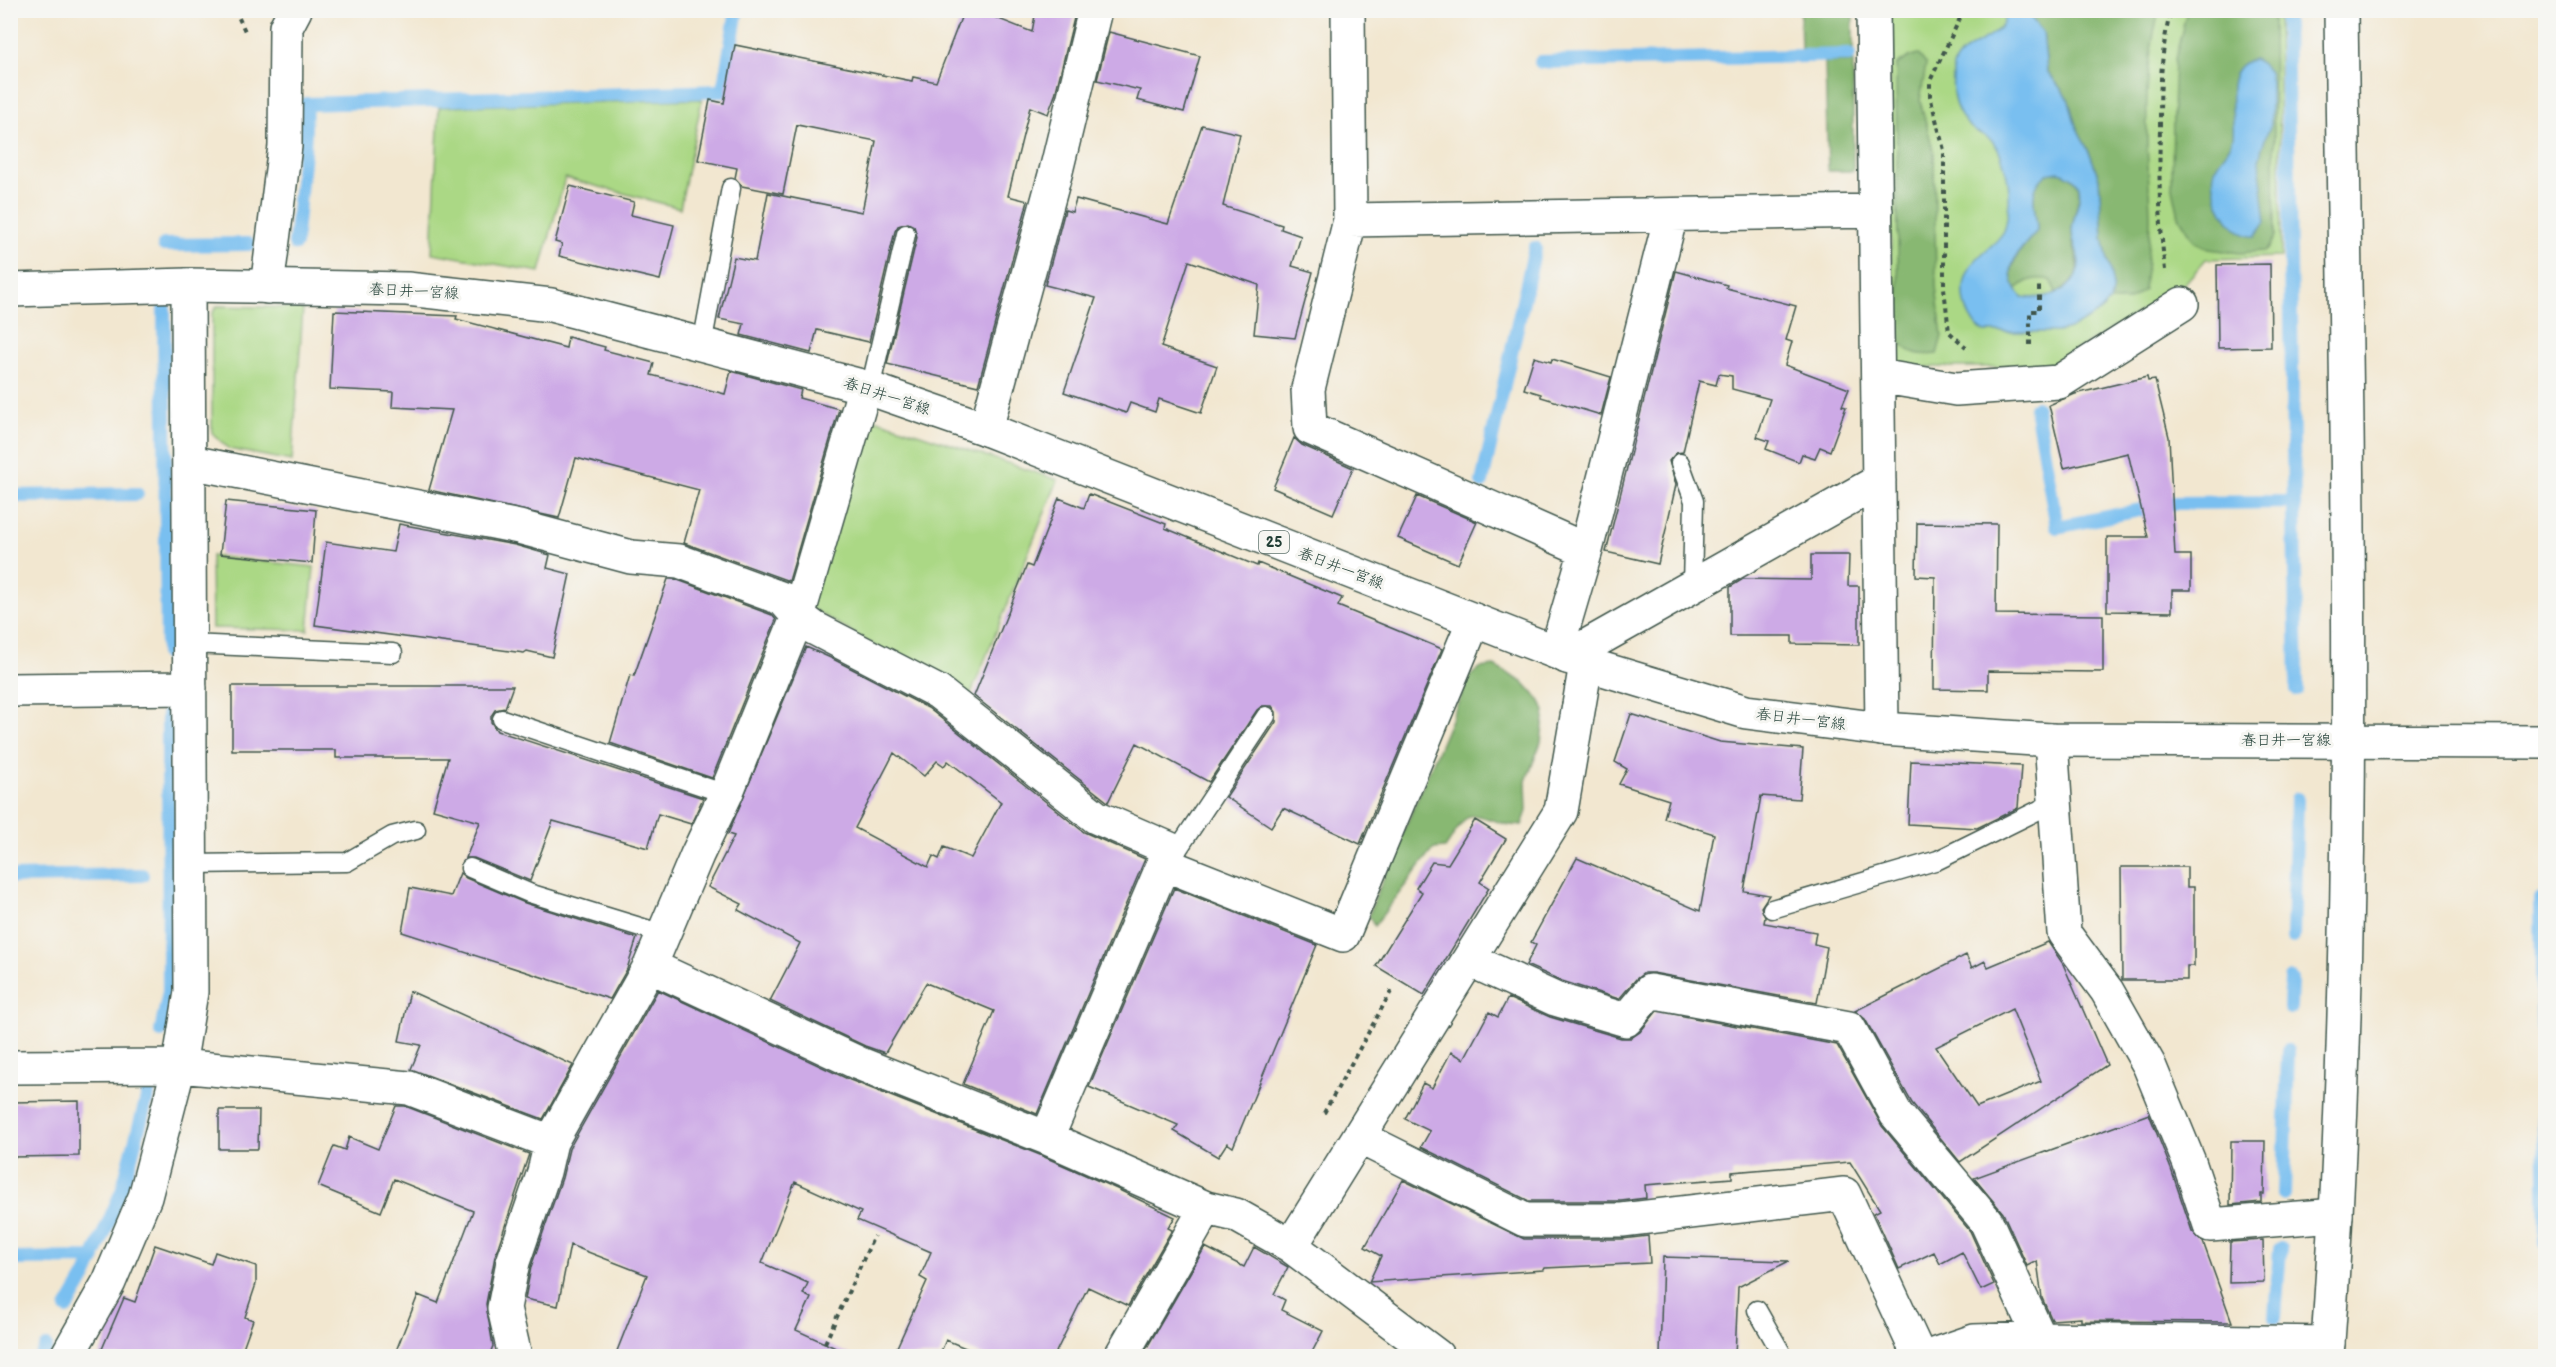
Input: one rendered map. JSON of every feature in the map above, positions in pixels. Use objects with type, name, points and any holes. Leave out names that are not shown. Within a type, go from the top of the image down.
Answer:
[{"type":"street","points":[[267,287],[285,146],[286,27],[295,10]]},
{"type":"street","points":[[987,429],[1056,171],[1095,10]]},
{"type":"street","points":[[1348,10],[1350,220],[1308,389],[1310,428],[1586,550]]},
{"type":"street","points":[[1873,10],[1882,729]]},
{"type":"street","points":[[1930,1356],[1974,1341],[2045,1348],[2327,1350],[2336,1215],[2350,740],[2341,10]]},
{"type":"street","points":[[1350,220],[1876,211]]},
{"type":"street","points":[[1291,1246],[1561,811],[1570,658],[1586,550],[1671,215]]},
{"type":"street","points":[[67,1356],[109,1282],[145,1197],[179,1066],[191,992],[188,285]]},
{"type":"street","name":"春日井一宮線","points":[[10,290],[188,285],[407,289],[551,305],[868,388],[987,429],[1570,658],[1746,712],[1882,729],[2051,740],[2546,742]]},
{"type":"street","points":[[1878,376],[1956,389],[2059,382],[2177,308]]},
{"type":"street","points":[[515,1356],[504,1308],[513,1262],[544,1172],[551,1142],[650,966],[726,794],[798,616],[868,388]]},
{"type":"street","points":[[190,462],[519,527],[631,557],[679,561],[783,599],[798,616],[814,628],[938,692],[1096,817],[1167,856],[1343,935],[1474,620]]},
{"type":"street","points":[[1570,658],[1692,586],[1879,481]]},
{"type":"street","points":[[10,690],[190,688]]},
{"type":"street","points":[[2051,740],[2064,933],[2107,991],[2149,1065],[2189,1162],[2210,1225],[2336,1215]]},
{"type":"street","points":[[1047,1138],[1167,856]]},
{"type":"street","points":[[1470,960],[1556,999],[1626,1020],[1650,991],[1849,1028],[1896,1114],[1986,1221],[2045,1348]]},
{"type":"street","points":[[650,966],[858,1063],[1047,1138],[1206,1208],[1236,1215],[1291,1246],[1437,1356]]},
{"type":"street","points":[[10,1067],[179,1066],[409,1088],[551,1142]]},
{"type":"street","points":[[1359,1137],[1525,1220],[1622,1220],[1844,1194],[1918,1356]]},
{"type":"street","points":[[1122,1356],[1206,1208]]},
{"type":"lane","points":[[702,345],[731,188]]},
{"type":"lane","points":[[868,388],[906,234]]},
{"type":"lane","points":[[1680,463],[1694,501],[1692,586]]},
{"type":"lane","points":[[190,644],[393,653]]},
{"type":"lane","points":[[1167,856],[1178,849],[1266,716]]},
{"type":"lane","points":[[502,719],[726,794]]},
{"type":"lane","points":[[1772,909],[1938,860],[2055,802]]},
{"type":"lane","points":[[191,864],[347,862],[392,836],[416,830]]},
{"type":"lane","points":[[470,868],[529,893],[663,934]]},
{"type":"lane","points":[[1757,1310],[1783,1356]]},
{"type":"path","points":[[1964,10],[1930,81],[1930,96],[1944,150],[1944,288],[1949,332],[1957,342],[1969,350]]},
{"type":"path","points":[[2171,10],[2162,59],[2159,178],[2165,265],[2177,308]]},
{"type":"path","points":[[2030,340],[2030,311],[2039,311],[2039,282]]},
{"type":"path","points":[[1318,1123],[1393,988]]},
{"type":"path","points":[[825,1343],[874,1236]]},
{"type":"green space","points":[[1800,11],[1853,11],[1853,49],[1801,50]]},
{"type":"green space","points":[[1889,11],[2278,11],[2281,257],[2206,259],[2181,288],[2047,367],[1916,367],[1892,361]]},
{"type":"green space","points":[[2025,11],[2159,11],[2153,37],[2147,88],[2149,244],[2144,290],[2128,301],[2110,301],[2113,286],[2103,238],[2099,179],[2091,156],[2076,126],[2068,98],[2047,71],[2043,32]]},
{"type":"green space","points":[[2187,11],[2273,11],[2275,236],[2264,251],[2240,253],[2209,249],[2195,242],[2179,217],[2172,184],[2173,110],[2175,59]]},
{"type":"green space","points":[[1918,54],[1926,64],[1920,101],[1934,153],[1936,286],[1942,336],[1937,354],[1931,355],[1912,352],[1899,342],[1896,65]]},
{"type":"green space","points":[[1825,62],[1853,62],[1853,171],[1828,171]]},
{"type":"green space","points":[[702,99],[680,208],[565,178],[540,272],[432,253],[439,107]]},
{"type":"green space","points":[[2059,172],[2070,176],[2079,189],[2072,230],[2078,264],[2077,271],[2068,285],[2056,293],[2051,280],[2046,279],[2028,281],[2016,290],[2012,282],[2013,266],[2020,251],[2037,231],[2034,200],[2036,187],[2047,173]]},
{"type":"green space","points":[[217,306],[303,308],[292,461],[229,449],[212,433],[212,314]]},
{"type":"green space","points":[[869,417],[1058,480],[968,701],[809,607]]},
{"type":"green space","points":[[211,556],[314,567],[308,630],[212,628]]},
{"type":"green space","points":[[1494,666],[1523,682],[1539,700],[1545,711],[1541,742],[1526,781],[1527,811],[1522,825],[1515,826],[1472,815],[1468,817],[1445,848],[1433,849],[1374,926],[1369,916],[1374,901],[1469,677],[1480,668]]},
{"type":"water","points":[[2007,11],[2025,11],[2043,32],[2047,71],[2068,98],[2076,126],[2091,156],[2099,179],[2103,238],[2113,286],[2110,301],[2101,311],[2073,328],[2058,332],[1985,332],[1972,320],[1965,303],[1966,276],[1973,263],[1997,241],[2004,231],[2009,196],[2006,171],[1997,148],[1991,140],[1968,125],[1956,107],[1953,92],[1953,67],[1959,56],[1991,36],[2004,21]],"holes":[[[2059,172],[2077,182],[2079,189],[2072,231],[2079,259],[2077,273],[2073,281],[2059,292],[2040,297],[2022,297],[2015,288],[2011,270],[2018,254],[2037,231],[2034,200],[2036,187],[2047,174]]]},
{"type":"water","points":[[2254,59],[2269,72],[2271,82],[2271,124],[2259,161],[2266,222],[2255,236],[2246,235],[2230,222],[2218,201],[2213,178],[2215,169],[2233,137],[2232,92],[2236,71],[2243,64]]},
{"type":"building","points":[[964,10],[976,10],[1032,32],[1036,10],[1076,10],[1055,95],[1048,114],[1030,107],[1008,196],[1028,201],[978,386],[887,364],[917,237],[914,226],[908,223],[898,226],[895,231],[869,342],[817,330],[811,353],[741,335],[744,324],[719,319],[734,257],[755,261],[768,193],[862,212],[876,141],[797,125],[783,194],[742,186],[735,178],[737,168],[698,160],[710,100],[724,103],[735,45],[912,81],[913,77],[936,82]]},
{"type":"building","points":[[1109,32],[1200,56],[1184,112],[1137,100],[1140,90],[1097,80]]},
{"type":"building","points":[[1202,125],[1240,134],[1223,206],[1282,225],[1281,229],[1301,236],[1292,266],[1313,272],[1295,338],[1254,334],[1259,285],[1189,261],[1161,347],[1217,366],[1201,413],[1159,399],[1155,412],[1130,403],[1126,413],[1064,392],[1096,298],[1045,285],[1065,210],[1072,212],[1076,199],[1168,224]]},
{"type":"building","points":[[570,186],[634,202],[631,215],[674,225],[660,280],[559,256],[562,244],[555,242]]},
{"type":"building","points":[[2270,264],[2271,347],[2218,348],[2217,265]]},
{"type":"building","points":[[1676,271],[1727,285],[1726,288],[1796,306],[1786,340],[1792,342],[1785,365],[1849,389],[1842,406],[1846,407],[1830,451],[1820,447],[1815,458],[1802,454],[1799,462],[1766,449],[1769,441],[1757,437],[1770,399],[1732,389],[1732,376],[1719,374],[1716,385],[1699,381],[1683,452],[1676,453],[1669,461],[1676,485],[1658,564],[1606,552]]},
{"type":"building","points":[[334,311],[457,316],[456,319],[566,348],[568,337],[605,347],[604,350],[654,363],[651,375],[725,394],[731,371],[801,390],[799,398],[839,409],[789,581],[684,543],[699,490],[576,458],[559,518],[429,490],[452,410],[392,407],[393,392],[330,389]]},
{"type":"building","points":[[1534,357],[1551,362],[1552,359],[1611,377],[1601,415],[1541,397],[1541,394],[1524,389]]},
{"type":"building","points":[[2147,377],[2148,381],[2155,380],[2169,437],[2175,555],[2191,555],[2191,590],[2172,590],[2172,612],[2107,611],[2107,537],[2148,537],[2128,453],[2064,468],[2049,405],[2075,394]]},
{"type":"building","points":[[1294,438],[1302,445],[1353,468],[1333,514],[1273,488]]},
{"type":"building","points":[[1089,494],[1166,524],[1165,528],[1257,566],[1258,563],[1342,598],[1338,606],[1442,649],[1360,844],[1283,808],[1271,827],[1226,797],[1276,722],[1276,712],[1272,706],[1262,706],[1257,710],[1209,782],[1137,743],[1108,802],[974,696],[1027,565],[1032,567],[1059,498],[1084,508]]},
{"type":"building","points":[[1417,496],[1477,522],[1458,564],[1398,538]]},
{"type":"building","points":[[226,501],[316,510],[312,563],[220,554]]},
{"type":"building","points":[[1917,523],[1997,524],[1996,614],[2103,615],[2103,672],[1988,671],[1988,690],[1934,689],[1935,577],[1916,576]]},
{"type":"building","points":[[399,524],[515,545],[550,555],[547,568],[570,574],[552,657],[527,651],[524,653],[315,625],[326,542],[393,552]]},
{"type":"building","points":[[1811,555],[1849,555],[1848,586],[1859,586],[1859,645],[1792,644],[1792,636],[1730,636],[1730,587],[1743,579],[1811,580]]},
{"type":"building","points":[[668,579],[675,579],[772,615],[776,620],[712,778],[610,743],[630,675],[634,676]]},
{"type":"building","points":[[806,647],[928,708],[1084,832],[1145,859],[1037,1114],[963,1084],[994,1011],[926,983],[885,1053],[865,1046],[770,1001],[800,943],[738,910],[742,904],[708,887],[734,836],[728,834]],"holes":[[[894,753],[924,776],[937,761],[944,766],[948,761],[1001,802],[971,858],[944,847],[939,859],[933,856],[928,867],[855,828]]]},
{"type":"building","points":[[232,686],[513,686],[505,708],[495,710],[491,716],[491,722],[497,731],[703,798],[691,824],[658,814],[648,848],[553,821],[530,881],[474,858],[466,858],[480,822],[433,809],[448,758],[336,758],[336,750],[232,750]]},
{"type":"building","points":[[1631,714],[1720,742],[1803,749],[1799,799],[1761,796],[1744,891],[1769,895],[1761,907],[1765,917],[1764,923],[1816,932],[1814,944],[1827,947],[1817,1003],[1653,973],[1644,973],[1636,979],[1619,999],[1562,981],[1526,965],[1536,945],[1531,942],[1577,858],[1700,911],[1714,834],[1664,818],[1669,800],[1619,784],[1627,769],[1615,762]]},
{"type":"building","points":[[1911,761],[2021,766],[2018,808],[1977,828],[1908,824]]},
{"type":"building","points":[[1475,820],[1506,839],[1480,882],[1489,888],[1424,995],[1376,966],[1422,892],[1416,888],[1432,862],[1448,864]]},
{"type":"building","points":[[2121,867],[2187,867],[2187,887],[2194,887],[2194,966],[2187,966],[2187,980],[2122,980]]},
{"type":"building","points":[[460,873],[466,878],[525,903],[637,938],[627,969],[610,999],[402,932],[410,888],[451,896]]},
{"type":"building","points":[[1174,888],[1317,945],[1233,1147],[1227,1143],[1218,1157],[1174,1131],[1178,1125],[1089,1087]]},
{"type":"building","points":[[2048,942],[2063,964],[2107,1065],[1960,1162],[1912,1103],[1865,1019],[1855,1011],[1966,955],[1972,968],[1985,961],[1988,967]],"holes":[[[2012,1009],[2041,1081],[1977,1107],[1936,1047]]]},
{"type":"building","points":[[658,990],[850,1080],[1040,1155],[1117,1189],[1175,1217],[1168,1228],[1172,1230],[1128,1306],[1088,1287],[1054,1356],[985,1356],[946,1340],[939,1356],[893,1356],[927,1281],[920,1277],[931,1252],[857,1220],[861,1212],[795,1182],[762,1263],[808,1283],[803,1294],[811,1298],[796,1330],[853,1356],[615,1356],[647,1275],[570,1245],[558,1306],[525,1299],[531,1267],[562,1178],[569,1149]]},
{"type":"building","points":[[410,991],[573,1065],[543,1119],[411,1069],[421,1045],[399,1041]]},
{"type":"building","points":[[1508,998],[1550,1017],[1621,1038],[1631,1038],[1640,1032],[1657,1011],[1837,1045],[1882,1126],[1970,1231],[1994,1284],[1981,1290],[1962,1252],[1940,1264],[1934,1252],[1899,1269],[1874,1213],[1880,1210],[1850,1162],[1732,1172],[1732,1178],[1645,1185],[1646,1198],[1621,1201],[1529,1201],[1421,1147],[1430,1131],[1405,1119],[1423,1083],[1432,1088],[1451,1052],[1464,1059],[1489,1012],[1498,1017]]},
{"type":"building","points":[[79,1101],[79,1156],[10,1157],[10,1102]]},
{"type":"building","points":[[396,1106],[405,1106],[529,1154],[495,1256],[486,1304],[493,1346],[489,1356],[394,1356],[418,1295],[438,1303],[473,1211],[394,1179],[381,1212],[318,1186],[334,1146],[345,1150],[349,1137],[378,1149]]},
{"type":"building","points":[[219,1110],[259,1110],[258,1149],[219,1149]]},
{"type":"building","points":[[2149,1114],[2192,1231],[2203,1242],[2232,1322],[2081,1321],[2081,1318],[2052,1320],[2042,1298],[2037,1261],[2027,1266],[2003,1213],[1974,1178]]},
{"type":"building","points":[[2231,1141],[2265,1141],[2264,1194],[2261,1194],[2261,1202],[2230,1205]]},
{"type":"building","points":[[1403,1180],[1524,1239],[1622,1239],[1648,1236],[1650,1263],[1545,1268],[1544,1270],[1369,1282],[1381,1256],[1365,1247]]},
{"type":"building","points":[[2263,1240],[2264,1282],[2229,1283],[2230,1242]]},
{"type":"building","points":[[155,1245],[211,1264],[215,1252],[256,1266],[256,1284],[245,1317],[253,1320],[240,1356],[99,1356],[124,1298],[135,1302]]},
{"type":"building","points":[[1205,1247],[1244,1267],[1254,1247],[1288,1267],[1274,1294],[1285,1300],[1281,1310],[1323,1331],[1310,1356],[1142,1356]]},
{"type":"building","points":[[1663,1257],[1789,1261],[1738,1287],[1735,1356],[1660,1356]]},
{"type":"waterway","points":[[295,244],[306,104],[723,91],[737,10]]},
{"type":"waterway","points":[[2286,10],[2297,690]]},
{"type":"waterway","points":[[1541,62],[1849,55]]},
{"type":"waterway","points":[[164,245],[249,244]]},
{"type":"waterway","points":[[1482,482],[1535,248]]},
{"type":"waterway","points":[[164,309],[167,654]]},
{"type":"waterway","points":[[2036,408],[2057,527],[2174,503],[2294,502]]},
{"type":"waterway","points":[[10,496],[137,494]]},
{"type":"waterway","points":[[161,1031],[169,992],[168,715]]},
{"type":"waterway","points":[[2293,937],[2297,799]]},
{"type":"waterway","points":[[10,877],[142,875]]},
{"type":"waterway","points":[[2541,900],[2546,1244]]},
{"type":"waterway","points":[[2290,1008],[2291,979]]},
{"type":"waterway","points":[[2284,1194],[2288,1051]]},
{"type":"waterway","points":[[67,1308],[86,1275],[122,1191],[148,1094]]},
{"type":"waterway","points":[[2275,1317],[2280,1249]]},
{"type":"waterway","points":[[10,1259],[94,1258]]},
{"type":"waterway","points":[[41,1356],[46,1347]]}]
